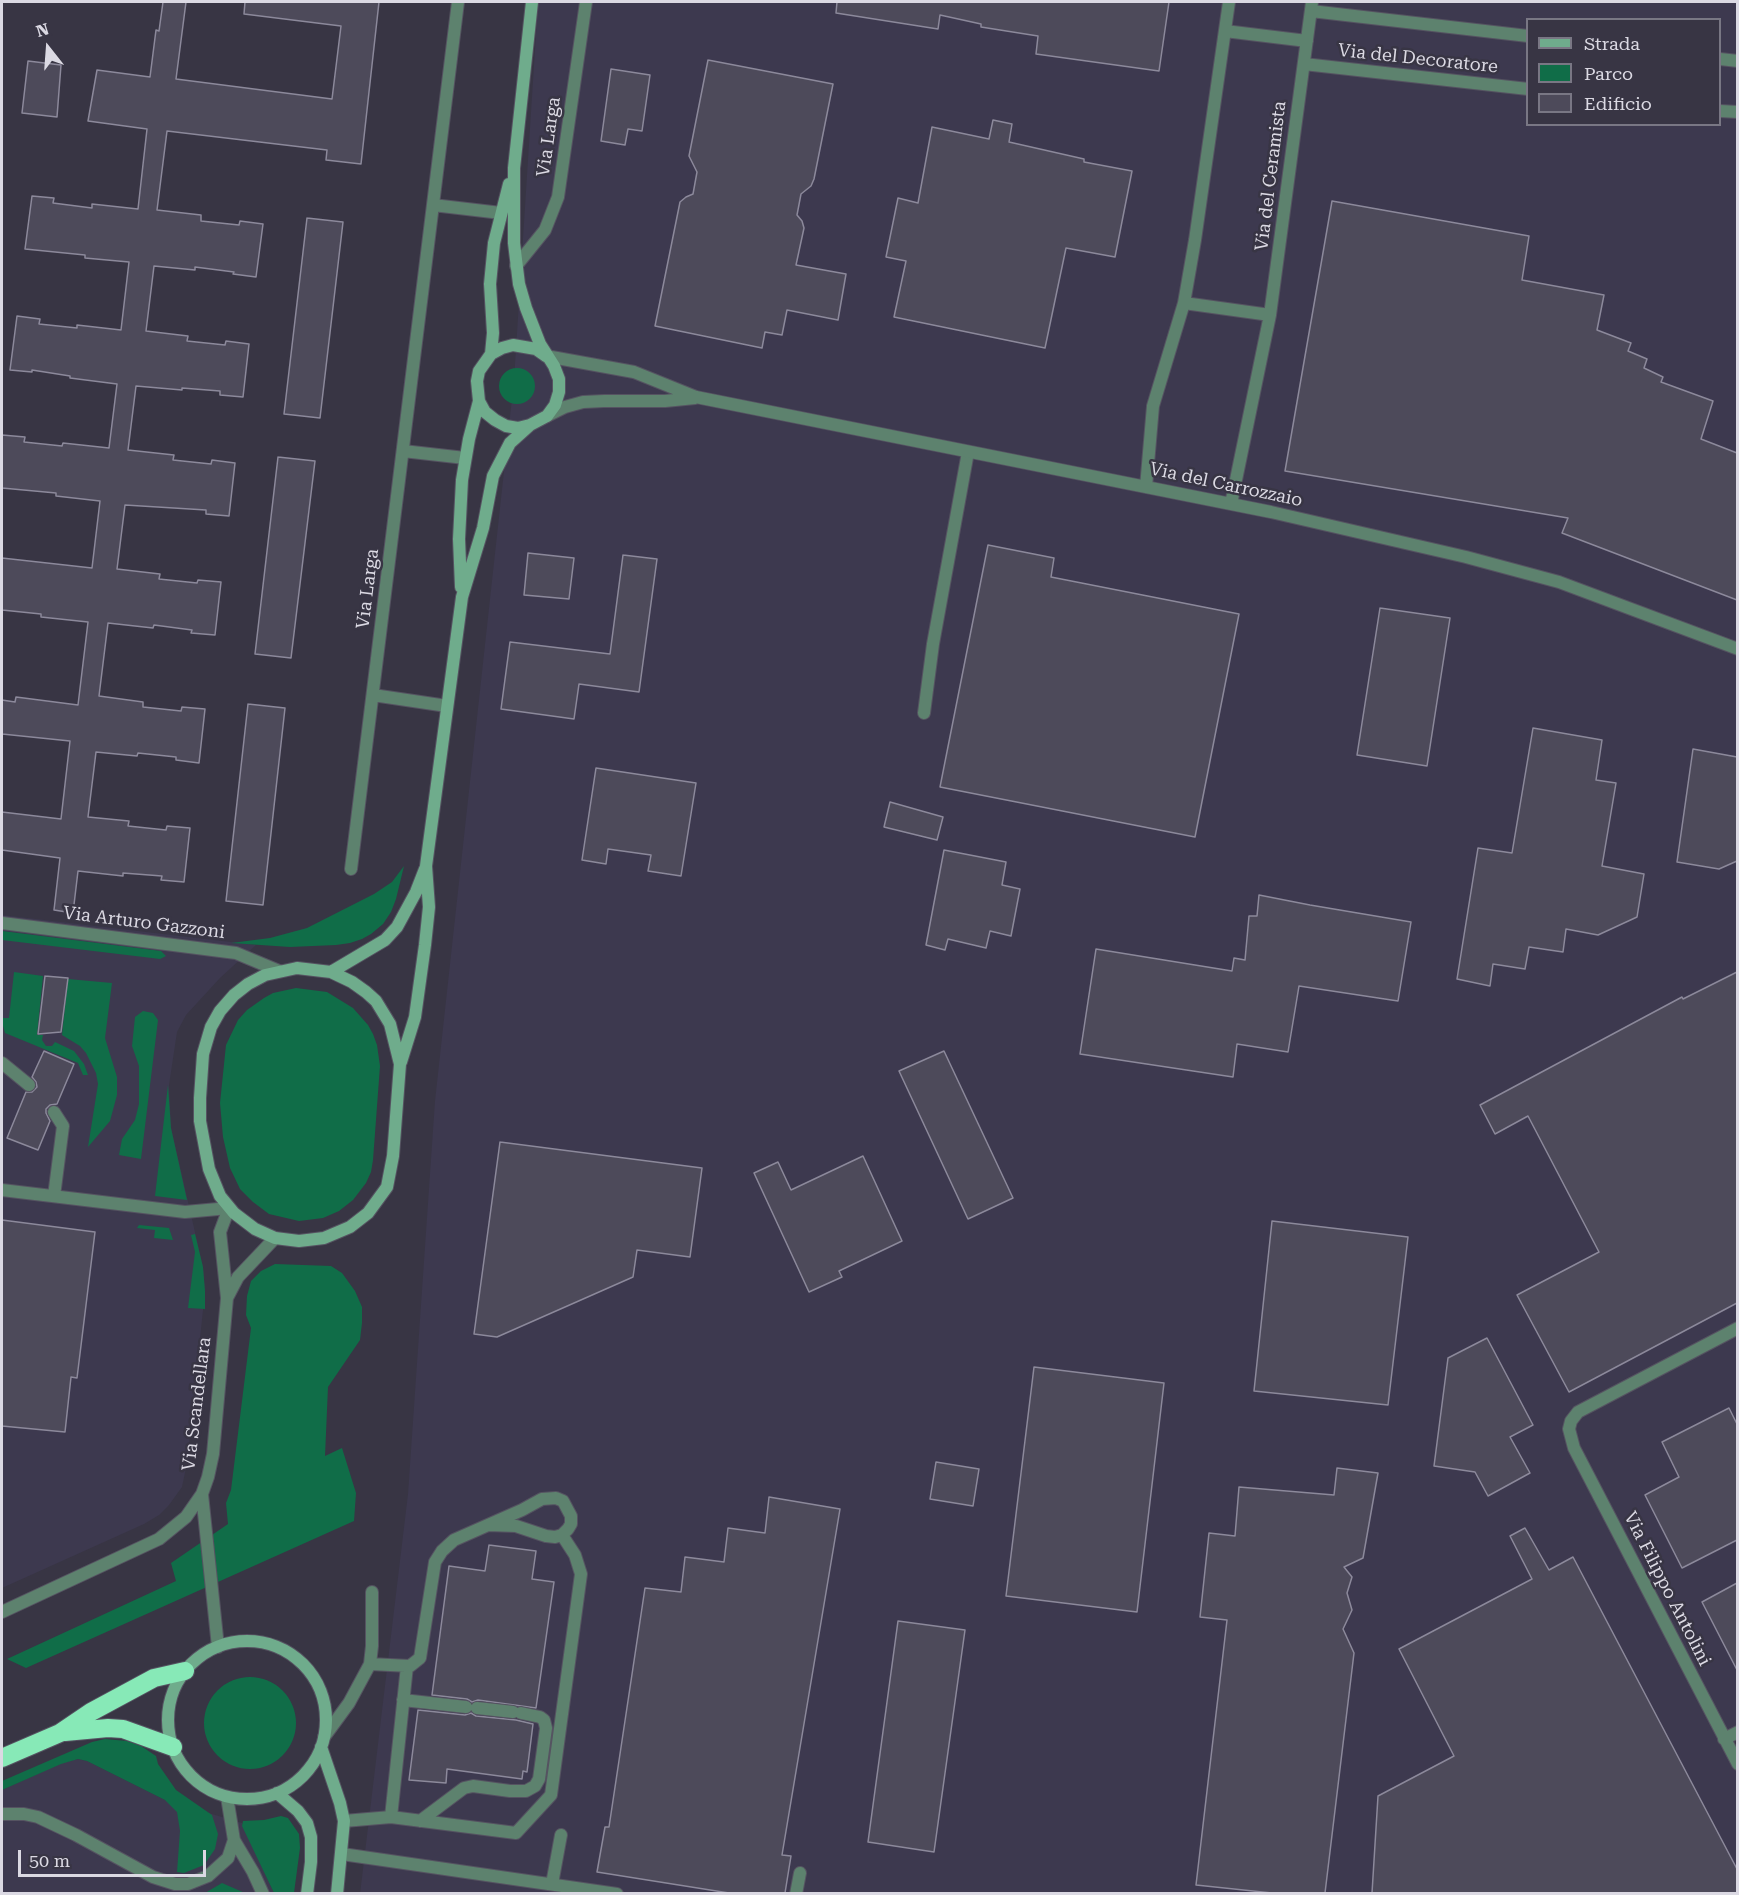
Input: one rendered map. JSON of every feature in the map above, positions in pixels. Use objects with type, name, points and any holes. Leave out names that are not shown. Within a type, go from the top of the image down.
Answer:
[{"type":"highway","points":[[2,1758],[60,1733],[91,1712],[154,1678],[185,1671]]},
{"type":"highway","points":[[60,1733],[108,1728],[123,1729],[172,1747]]},
{"type":"main road","name":"Via Larga","points":[[400,1064],[415,1017],[425,945],[429,907],[426,866],[462,597],[483,528],[493,476],[510,443],[530,426],[547,416],[555,405],[559,392],[559,379],[554,366],[546,356],[526,308],[516,266],[514,243],[514,168],[532,2]]},
{"type":"main road","name":"Via Larga","points":[[462,597],[459,517],[465,458],[479,401],[477,381],[479,371],[491,354],[493,333],[490,284],[494,243],[514,168]]},
{"type":"main road","points":[[491,354],[513,345],[536,349],[546,356]]},
{"type":"main road","points":[[479,401],[485,412],[500,423],[518,428],[530,426]]},
{"type":"main road","name":"Via Larga","points":[[331,972],[385,940],[397,927],[416,892],[426,866]]},
{"type":"main road","points":[[297,968],[331,972],[352,982],[376,1001],[390,1024],[400,1064],[392,1166],[387,1187],[375,1205],[351,1227],[324,1238],[299,1241],[275,1238],[255,1229],[229,1208],[213,1182],[200,1121],[203,1054],[211,1027],[220,1011],[234,995],[266,975],[279,971],[297,968]]},
{"type":"main road","points":[[235,1642],[270,1645],[290,1654],[306,1667],[318,1685],[324,1701],[326,1719],[323,1742],[314,1762],[304,1775],[277,1793],[261,1798],[244,1799],[226,1797],[209,1790],[193,1779],[181,1764],[172,1747],[168,1727],[169,1707],[175,1688],[185,1671],[200,1657],[218,1647],[235,1642]]},
{"type":"main road","points":[[323,1742],[344,1821],[337,1893]]},
{"type":"main road","points":[[277,1793],[298,1811],[307,1823],[311,1837],[307,1893]]},
{"type":"street","name":"Via Larga","points":[[351,869],[458,2]]},
{"type":"street","name":"Via Larga","points":[[516,266],[545,230],[558,197],[586,2]]},
{"type":"street","points":[[1146,487],[1153,406],[1184,303],[1196,240],[1229,2]]},
{"type":"street","name":"Via del Decoratore","points":[[1312,6],[1526,36]]},
{"type":"street","name":"Via del Ceramista","points":[[1231,504],[1270,315],[1312,6]]},
{"type":"street","points":[[1225,31],[1307,41]]},
{"type":"street","points":[[1721,59],[1737,61]]},
{"type":"street","name":"Via del Decoratore","points":[[1304,64],[1526,89]]},
{"type":"street","points":[[1721,111],[1737,112]]},
{"type":"street","points":[[433,205],[501,213]]},
{"type":"street","points":[[1184,303],[1270,315]]},
{"type":"street","name":"Via del Carrozzaio","points":[[546,356],[634,372],[696,398],[1231,504],[1466,557],[1559,582],[1737,649]]},
{"type":"street","name":"Via del Carrozzaio","points":[[547,416],[565,407],[583,402],[665,401],[696,398]]},
{"type":"street","points":[[403,451],[465,458]]},
{"type":"street","points":[[924,713],[933,644],[968,452]]},
{"type":"street","points":[[373,695],[447,706]]},
{"type":"street","name":"Via Arturo Gazzoni","points":[[2,923],[236,953],[279,971]]},
{"type":"street","points":[[2,1063],[29,1085]]},
{"type":"street","points":[[54,1112],[63,1126],[54,1196]]},
{"type":"street","points":[[2,1190],[185,1212],[229,1208]]},
{"type":"street","name":"Via Scandellara","points":[[2,1612],[159,1539],[186,1518],[202,1494],[213,1454],[227,1298],[220,1232],[229,1208]]},
{"type":"street","name":"Via Scandellara","points":[[227,1298],[238,1277],[275,1238]]},
{"type":"street","name":"Via Filippo Antolini","points":[[1737,1328],[1585,1408],[1571,1421],[1569,1428],[1575,1448],[1737,1764]]},
{"type":"street","points":[[202,1494],[218,1647]]},
{"type":"street","points":[[370,1664],[410,1666],[420,1658],[435,1562],[442,1551],[454,1540],[542,1499],[556,1498],[563,1501],[571,1516],[572,1524],[562,1535],[546,1536],[516,1526],[488,1525]]},
{"type":"street","points":[[344,1821],[391,1817],[516,1833],[551,1795],[581,1574],[575,1555],[562,1535]]},
{"type":"street","points":[[323,1742],[370,1664],[372,1592]]},
{"type":"street","points":[[391,1817],[407,1666]]},
{"type":"street","points":[[404,1700],[535,1714],[544,1720],[546,1728],[539,1779],[535,1786],[526,1791],[473,1786],[464,1788],[420,1821]]},
{"type":"street","points":[[1724,1739],[1737,1732]]},
{"type":"street","points":[[226,1797],[234,1840],[253,1872],[262,1893]]},
{"type":"street","points":[[2,1814],[24,1814],[38,1817],[153,1877],[175,1884],[197,1882],[214,1871],[228,1858],[234,1840]]},
{"type":"street","points":[[552,1884],[561,1835]]},
{"type":"street","points":[[342,1854],[617,1893]]},
{"type":"street","points":[[796,1893],[800,1873]]},
{"type":"shaded area","points":[[538,2],[1737,2],[1738,1739],[1728,1744],[1737,1761],[1737,1893],[360,1894],[408,1494],[435,1101],[514,380]]},
{"type":"shaded area","points":[[2,915],[256,945],[220,978],[186,1015],[177,1032],[169,1085],[171,1128],[203,1267],[205,1291],[187,1463],[182,1487],[159,1515],[144,1524],[2,1588]]},
{"type":"shaded area","points":[[78,1759],[87,1761],[165,1800],[242,1823],[274,1893],[2,1893],[2,1790],[61,1763]]},
{"type":"green space","points":[[517,368],[529,374],[535,386],[529,398],[517,404],[505,398],[499,386],[505,374]]},
{"type":"green space","points":[[404,866],[391,912],[383,924],[362,939],[336,945],[290,947],[231,943],[270,938],[307,928],[374,894],[392,882]]},
{"type":"green space","points":[[2,931],[161,951],[166,956],[160,959],[2,940]]},
{"type":"green space","points":[[14,972],[43,976],[37,1035],[43,1035],[42,1040],[46,1046],[52,1046],[55,1042],[74,1051],[84,1064],[88,1075],[83,1075],[78,1063],[5,1033],[2,1018],[9,1018]]},
{"type":"green space","points":[[68,979],[112,983],[105,1038],[117,1077],[117,1095],[110,1121],[88,1147],[98,1084],[96,1073],[86,1053],[80,1046],[62,1035]]},
{"type":"green space","points":[[296,988],[327,992],[353,1008],[373,1034],[380,1066],[373,1160],[366,1183],[353,1200],[339,1211],[323,1218],[299,1221],[269,1214],[240,1189],[230,1168],[223,1137],[220,1103],[226,1045],[238,1020],[247,1010],[273,993]]},
{"type":"green space","points":[[143,1011],[153,1013],[158,1020],[141,1159],[119,1155],[122,1139],[135,1120],[139,1104],[139,1066],[132,1046],[135,1017]]},
{"type":"green space","points":[[168,1085],[171,1128],[187,1200],[155,1196]]},
{"type":"green space","points":[[139,1225],[169,1228],[173,1240],[154,1238],[155,1230],[137,1228]]},
{"type":"green space","points":[[195,1234],[203,1267],[205,1309],[188,1308],[195,1252],[191,1235]]},
{"type":"green space","points":[[275,1264],[331,1266],[342,1273],[355,1291],[362,1307],[360,1340],[328,1387],[325,1456],[342,1448],[356,1493],[354,1521],[26,1668],[7,1659],[176,1581],[171,1563],[228,1524],[226,1503],[231,1490],[251,1328],[246,1315],[247,1296],[251,1281],[261,1271]]},
{"type":"green space","points":[[250,1677],[268,1681],[282,1691],[292,1705],[296,1723],[292,1741],[282,1755],[268,1765],[250,1769],[232,1765],[218,1755],[208,1741],[204,1723],[208,1705],[218,1691],[232,1681]]},
{"type":"green space","points":[[105,1739],[127,1741],[141,1746],[156,1756],[158,1764],[176,1790],[212,1815],[218,1834],[215,1849],[204,1865],[184,1873],[177,1872],[180,1831],[177,1812],[165,1800],[87,1761],[78,1759],[61,1764],[2,1790],[2,1781],[92,1742]]},
{"type":"green space","points":[[281,1816],[288,1818],[299,1834],[300,1848],[294,1893],[274,1893],[242,1826],[243,1821]]},
{"type":"green space","points":[[222,1883],[245,1893],[205,1893]]},
{"type":"building","points":[[163,2],[186,2],[176,79],[332,99],[341,26],[244,14],[245,2],[379,2],[361,164],[326,160],[327,150],[167,131],[157,210],[201,215],[201,221],[239,225],[240,221],[263,224],[256,277],[195,267],[195,270],[154,266],[146,331],[188,336],[187,341],[225,345],[226,341],[249,344],[243,397],[220,395],[220,391],[136,386],[128,450],[174,455],[173,460],[211,464],[212,460],[235,463],[229,516],[206,514],[206,510],[125,505],[117,569],[160,574],[159,579],[197,583],[198,580],[221,582],[215,635],[191,633],[192,630],[154,625],[153,628],[108,623],[99,696],[143,702],[143,707],[181,711],[182,707],[205,709],[199,763],[176,760],[176,757],[96,752],[88,817],[129,821],[128,826],[166,830],[167,826],[190,828],[184,882],[161,880],[162,876],[123,873],[123,876],[78,871],[73,913],[54,910],[60,858],[2,850],[2,812],[61,819],[70,741],[2,734],[2,700],[15,702],[16,697],[78,705],[88,622],[2,610],[2,558],[92,568],[100,501],[56,496],[56,493],[2,488],[2,435],[25,437],[24,442],[109,448],[117,384],[32,370],[32,372],[10,370],[17,316],[40,319],[39,324],[121,330],[129,262],[25,249],[32,196],[54,198],[53,203],[92,208],[92,204],[138,209],[147,129],[88,121],[97,70],[150,77],[156,30],[159,31]]},
{"type":"building","points":[[837,2],[1169,2],[1159,71],[1036,54],[1038,36],[981,27],[981,24],[940,15],[938,29],[836,13]]},
{"type":"building","points":[[708,60],[833,84],[814,179],[811,186],[801,194],[797,215],[804,228],[796,265],[846,274],[838,320],[787,310],[782,335],[765,332],[762,348],[655,326],[680,202],[693,194],[697,172],[689,156]]},
{"type":"building","points":[[28,61],[61,65],[57,117],[22,113]]},
{"type":"building","points":[[611,69],[650,75],[642,131],[628,129],[625,145],[601,141]]},
{"type":"building","points":[[993,120],[1012,124],[1009,142],[1084,159],[1084,162],[1132,171],[1115,257],[1066,248],[1045,348],[894,317],[906,261],[886,257],[898,198],[918,203],[932,127],[989,139]]},
{"type":"building","points":[[1332,201],[1529,236],[1522,280],[1604,295],[1597,330],[1631,343],[1628,351],[1647,359],[1644,368],[1663,377],[1661,382],[1713,401],[1701,439],[1737,453],[1737,600],[1562,533],[1568,518],[1285,471]]},
{"type":"building","points":[[307,218],[343,222],[320,418],[284,414]]},
{"type":"building","points":[[278,457],[315,461],[291,658],[255,654]]},
{"type":"building","points":[[988,545],[1054,558],[1051,577],[1239,614],[1195,837],[940,787]]},
{"type":"building","points":[[528,553],[574,558],[569,599],[524,595]]},
{"type":"building","points":[[623,555],[657,559],[639,692],[579,684],[574,719],[501,709],[510,642],[610,654]]},
{"type":"building","points":[[1380,608],[1450,618],[1427,766],[1357,755]]},
{"type":"building","points":[[248,704],[285,708],[263,905],[226,901]]},
{"type":"building","points":[[1533,728],[1602,740],[1596,780],[1616,783],[1602,866],[1644,874],[1637,917],[1598,935],[1566,929],[1563,952],[1529,947],[1525,969],[1493,964],[1490,986],[1457,979],[1478,848],[1512,853]]},
{"type":"building","points":[[1693,749],[1737,757],[1737,861],[1719,869],[1677,862]]},
{"type":"building","points":[[596,768],[696,783],[681,876],[648,871],[651,855],[608,849],[606,864],[582,860]]},
{"type":"building","points":[[890,802],[943,817],[937,840],[884,827]]},
{"type":"building","points":[[944,850],[1006,862],[1002,885],[1020,889],[1011,936],[990,931],[986,948],[948,939],[945,950],[926,945]]},
{"type":"building","points":[[1259,895],[1411,922],[1398,1001],[1299,986],[1288,1052],[1237,1044],[1233,1077],[1080,1054],[1096,949],[1232,971],[1234,958],[1245,960],[1249,916],[1257,916]]},
{"type":"building","points":[[1737,972],[1737,1303],[1569,1392],[1517,1295],[1599,1252],[1528,1116],[1495,1134],[1480,1105],[1682,997],[1683,999]]},
{"type":"building","points":[[45,976],[68,978],[61,1032],[38,1034]]},
{"type":"building","points":[[44,1051],[74,1064],[57,1104],[50,1105],[46,1109],[50,1121],[38,1150],[7,1138],[26,1092],[32,1092],[37,1087],[32,1077]]},
{"type":"building","points":[[944,1051],[1013,1198],[968,1219],[899,1071]]},
{"type":"building","points":[[500,1142],[702,1168],[690,1257],[637,1250],[633,1277],[497,1337],[474,1334]]},
{"type":"building","points":[[863,1156],[902,1241],[839,1271],[842,1277],[809,1292],[754,1173],[778,1162],[791,1190]]},
{"type":"building","points":[[2,1220],[95,1232],[77,1378],[71,1377],[65,1432],[2,1426]]},
{"type":"building","points":[[1272,1221],[1408,1237],[1388,1405],[1254,1391]]},
{"type":"building","points":[[1487,1338],[1533,1425],[1510,1437],[1530,1473],[1488,1496],[1475,1472],[1434,1466],[1448,1358]]},
{"type":"building","points":[[1034,1367],[1164,1383],[1137,1612],[1006,1596]]},
{"type":"building","points":[[1729,1408],[1737,1424],[1737,1540],[1682,1568],[1645,1495],[1679,1477],[1662,1442]]},
{"type":"building","points":[[936,1462],[979,1469],[973,1506],[930,1499]]},
{"type":"building","points":[[1337,1468],[1378,1473],[1363,1558],[1344,1567],[1352,1577],[1347,1593],[1352,1610],[1343,1629],[1354,1653],[1325,1893],[1272,1893],[1196,1885],[1227,1620],[1200,1617],[1209,1533],[1235,1536],[1239,1487],[1334,1495]]},
{"type":"building","points":[[769,1497],[840,1509],[782,1855],[791,1856],[785,1893],[729,1893],[597,1872],[605,1827],[609,1827],[645,1588],[681,1592],[685,1557],[724,1562],[728,1528],[765,1533]]},
{"type":"building","points":[[1525,1528],[1549,1570],[1573,1557],[1737,1869],[1737,1893],[1372,1893],[1378,1796],[1454,1756],[1399,1649],[1532,1579],[1510,1536]]},
{"type":"building","points":[[489,1545],[536,1551],[532,1579],[554,1582],[536,1708],[478,1700],[472,1702],[467,1699],[432,1695],[449,1566],[485,1571]]},
{"type":"building","points":[[1737,1583],[1737,1670],[1702,1602]]},
{"type":"building","points":[[898,1621],[965,1630],[934,1852],[868,1842]]},
{"type":"building","points":[[418,1710],[465,1715],[471,1713],[476,1716],[533,1724],[527,1772],[523,1771],[522,1779],[447,1769],[446,1783],[409,1780]]}]
